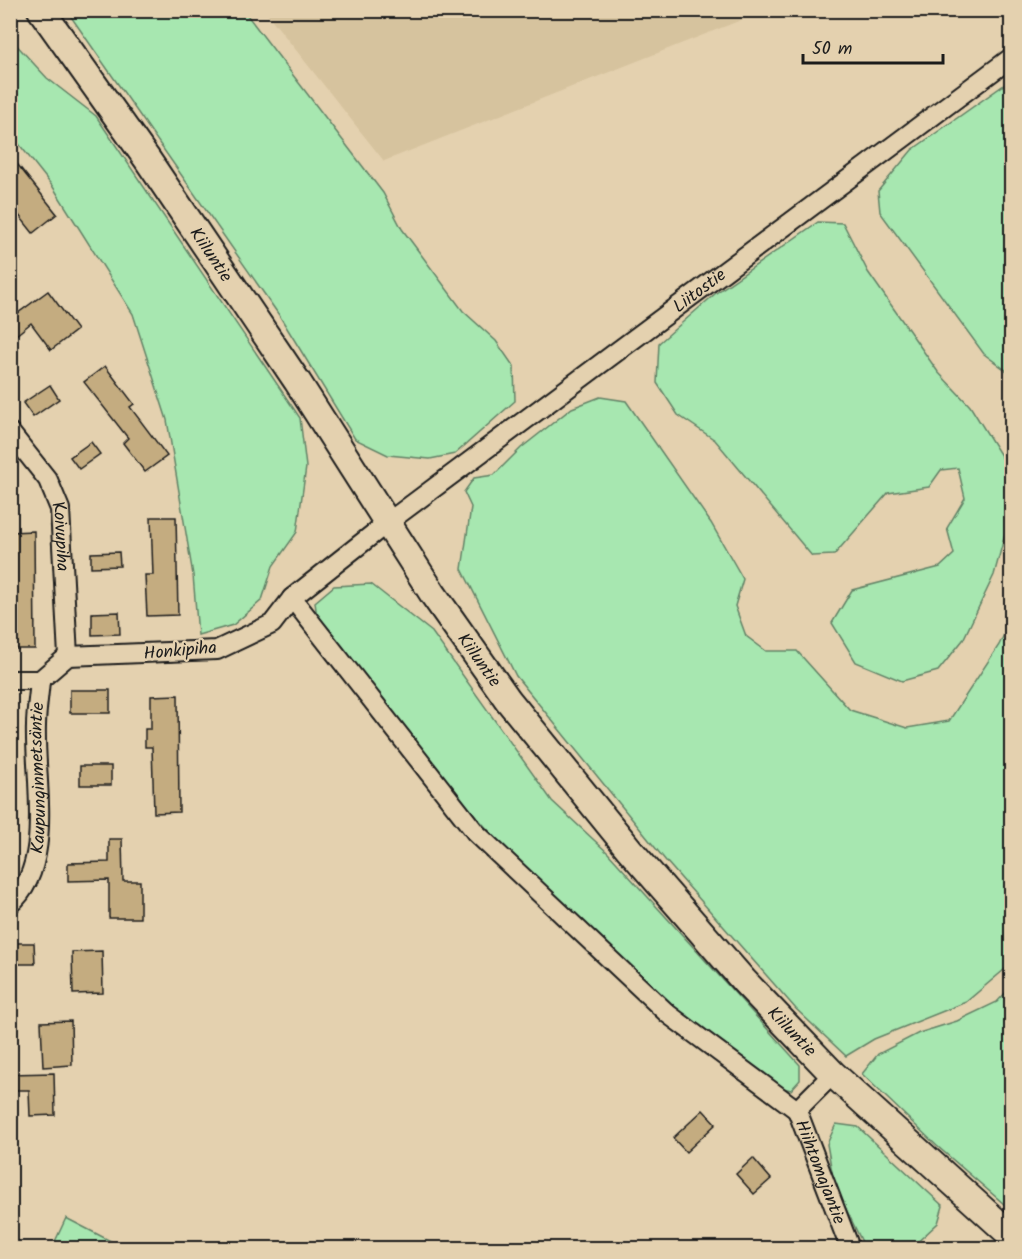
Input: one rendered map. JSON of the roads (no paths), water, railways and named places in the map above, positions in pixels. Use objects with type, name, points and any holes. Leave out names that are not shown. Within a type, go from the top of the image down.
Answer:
[{"type":"street","name":"Kiiluntie","points":[[41,10],[147,159],[284,361],[387,523],[508,700],[576,784],[744,981],[833,1074],[1011,1236]]},
{"type":"street","name":"Liitostie","points":[[387,523],[1011,57]]},
{"type":"street","name":"Koivupiha","points":[[10,432],[48,480],[60,509],[68,656]]},
{"type":"street","name":"Honkipiha","points":[[68,656],[217,650],[272,624],[292,598],[387,523]]},
{"type":"street","points":[[292,598],[476,833],[668,1014],[797,1110]]},
{"type":"street","points":[[10,680],[40,680],[68,656]]},
{"type":"street","name":"Kaupunginmetsäntie","points":[[10,903],[22,894],[36,862],[38,833],[36,726],[40,680]]},
{"type":"street","name":"Hiihtomajantie","points":[[833,1074],[797,1110],[850,1248]]}]
